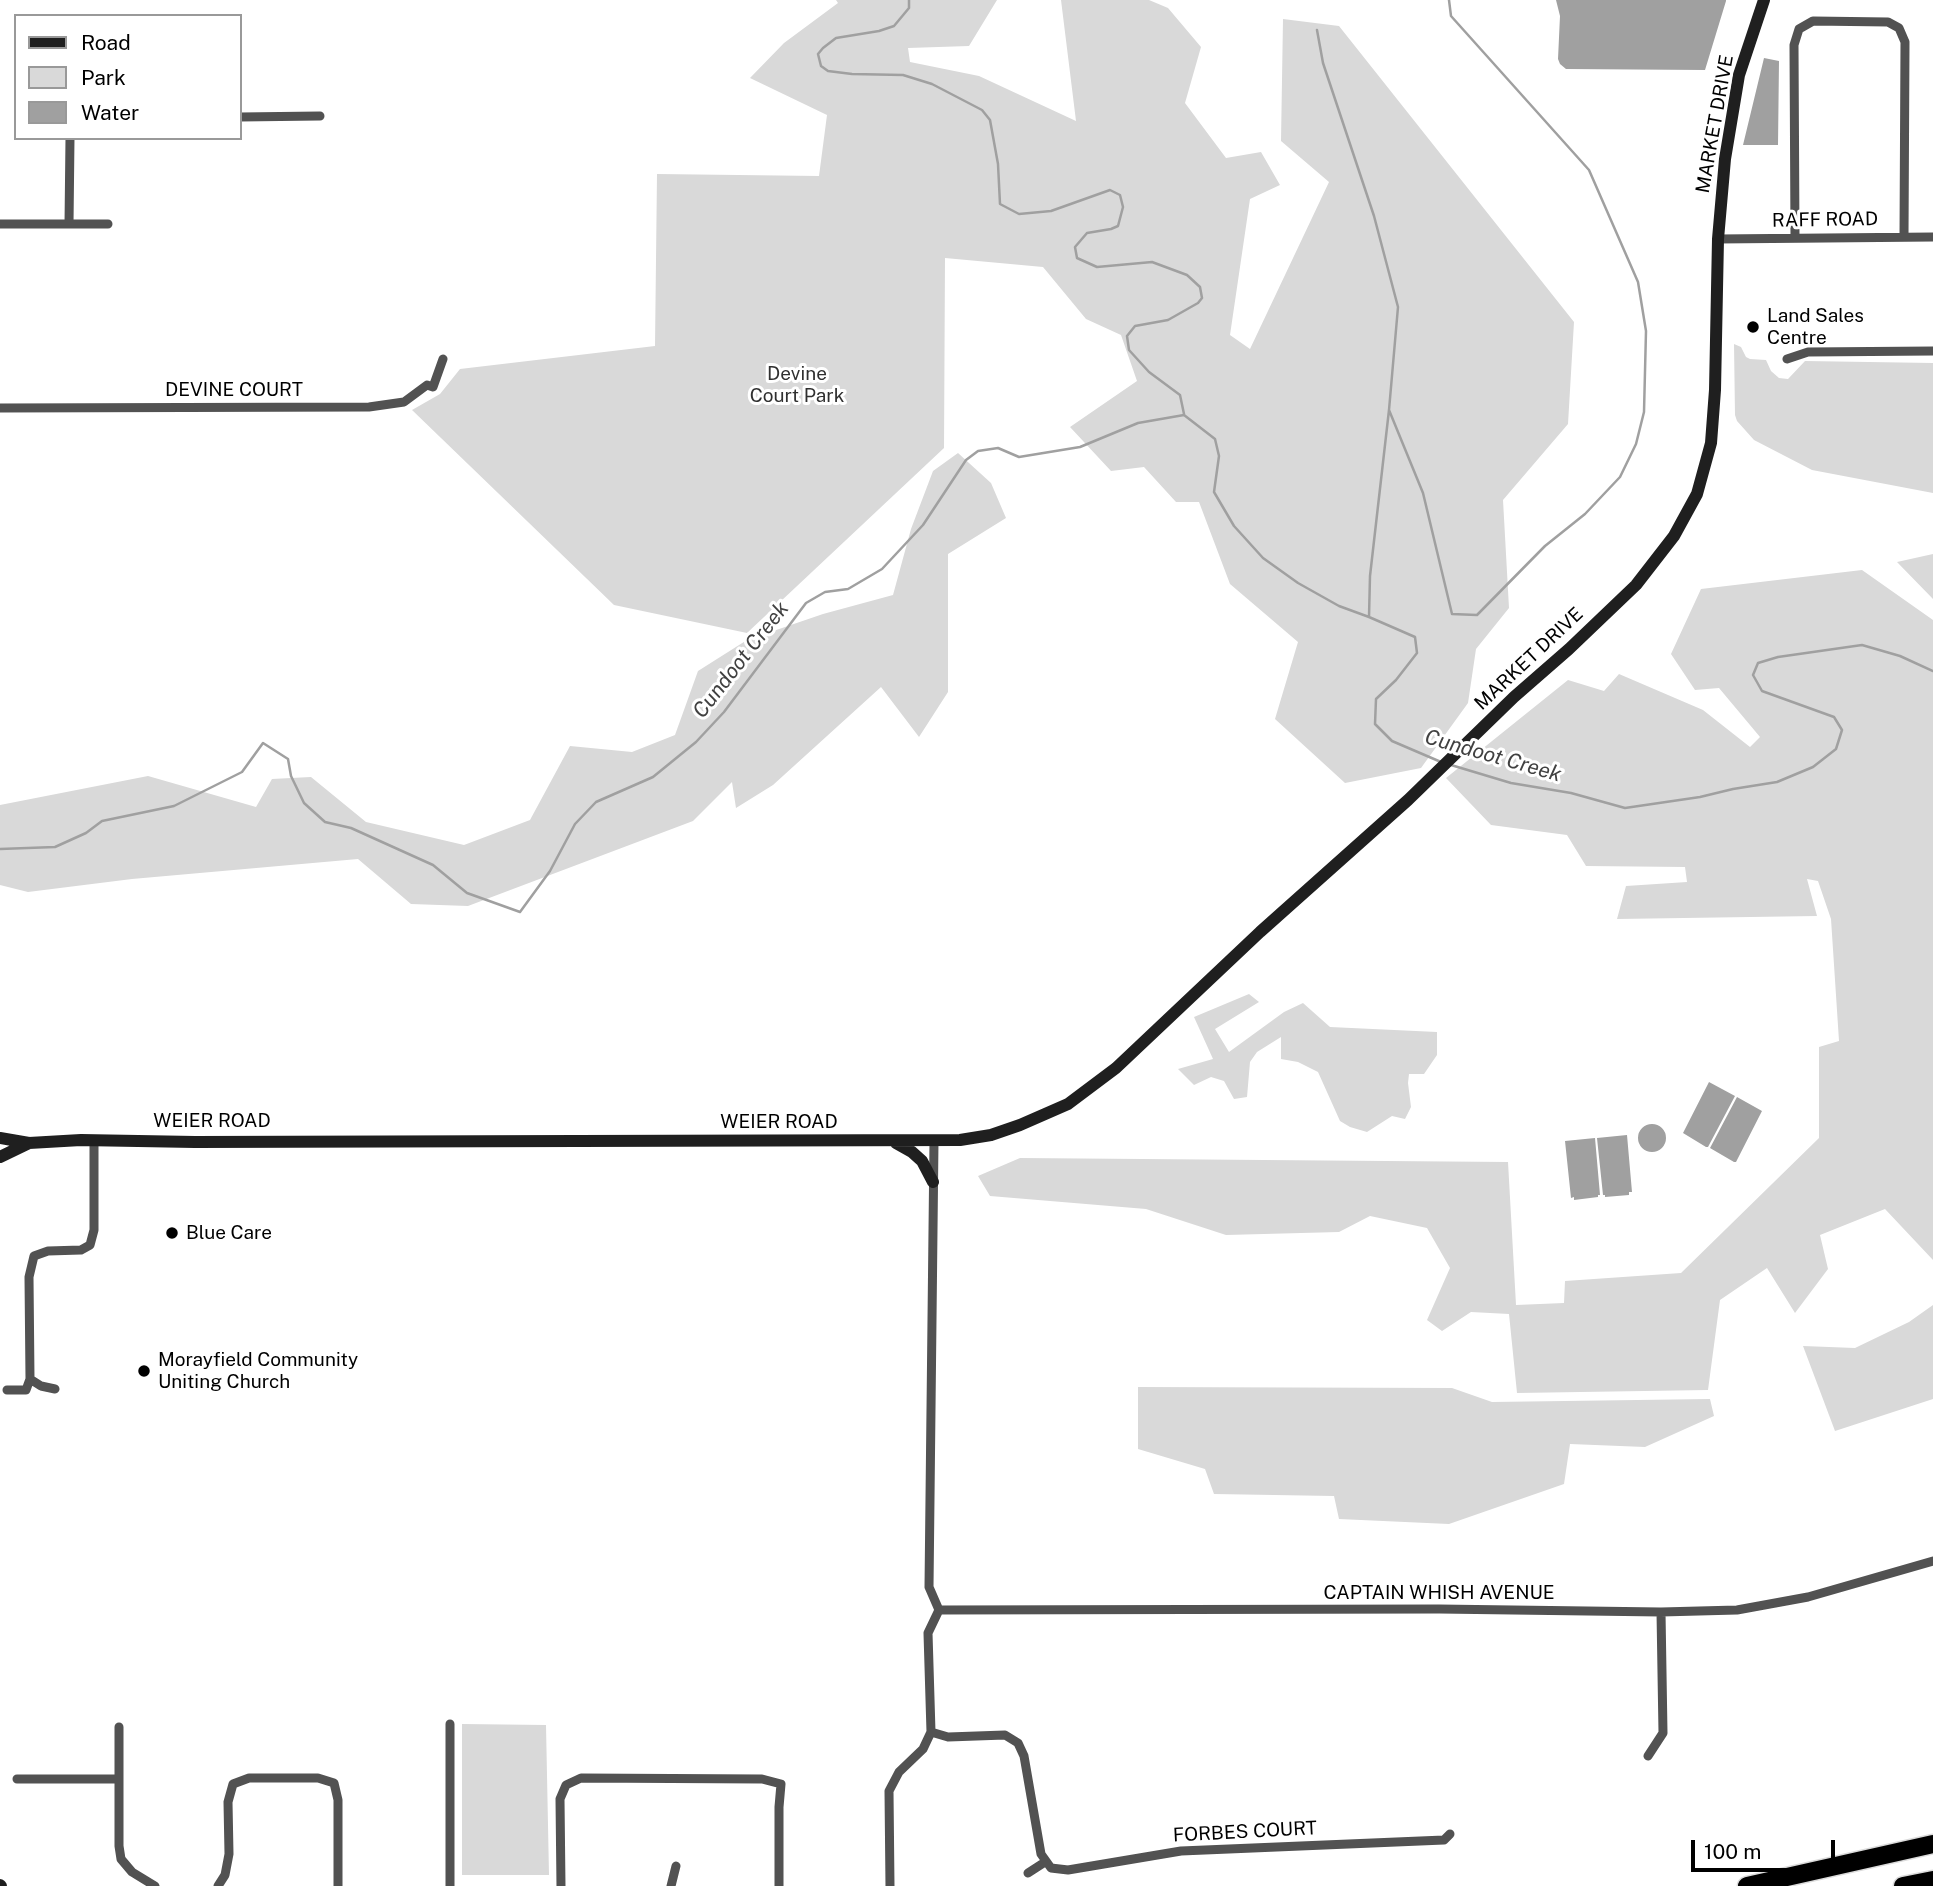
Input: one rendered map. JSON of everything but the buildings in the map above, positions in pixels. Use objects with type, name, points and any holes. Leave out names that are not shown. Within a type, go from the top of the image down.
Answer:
[{"type":"highway","points":[[1747,1886],[1933,1844]]},
{"type":"highway","points":[[1903,1886],[1933,1880]]},
{"type":"street","name":"MARKET DRIVE","points":[[934,1141],[991,1135],[1020,1125],[1068,1104],[1116,1068],[1260,932],[1408,800],[1514,697],[1569,649],[1636,585],[1674,536],[1697,494],[1711,443],[1715,390],[1718,239],[1725,159],[1739,75],[1764,0]]},
{"type":"street","points":[[1795,238],[1794,45],[1799,30],[1813,21],[1888,22],[1899,28],[1905,42],[1904,236]]},
{"type":"street","points":[[242,117],[320,116]]},
{"type":"street","points":[[69,224],[70,140]]},
{"type":"street","points":[[0,224],[108,224]]},
{"type":"street","name":"RAFF ROAD","points":[[1718,239],[1933,237]]},
{"type":"street","points":[[1787,359],[1808,352],[1933,351]]},
{"type":"street","name":"DEVINE COURT","points":[[0,408],[369,407],[404,402],[427,385],[433,387],[443,359]]},
{"type":"street","name":"WEIER ROAD","points":[[0,1138],[29,1143],[94,1140],[934,1141]]},
{"type":"street","points":[[7,1390],[26,1391],[30,1379],[29,1277],[34,1256],[48,1251],[81,1250],[90,1245],[94,1230],[94,1140]]},
{"type":"street","points":[[892,1141],[908,1149],[922,1161],[933,1182]]},
{"type":"street","points":[[890,1886],[889,1791],[899,1772],[923,1749],[931,1732],[928,1633],[939,1610],[929,1587],[934,1141]]},
{"type":"street","name":"WEIER ROAD","points":[[0,1157],[29,1143]]},
{"type":"street","points":[[30,1379],[55,1390]]},
{"type":"street","name":"CAPTAIN WHISH AVENUE","points":[[939,1610],[1737,1610],[1808,1597],[1933,1561]]},
{"type":"street","points":[[1648,1756],[1663,1732],[1661,1612]]},
{"type":"street","points":[[450,1724],[450,1886]]},
{"type":"street","points":[[119,1727],[121,1859],[132,1872],[155,1886]]},
{"type":"street","points":[[931,1732],[948,1737],[1005,1735],[1018,1743],[1024,1756],[1041,1854],[1045,1862],[1028,1872]]},
{"type":"street","points":[[218,1886],[225,1875],[229,1854],[228,1802],[233,1784],[249,1778],[318,1778],[334,1783],[338,1800],[338,1886]]},
{"type":"street","points":[[561,1886],[560,1799],[566,1785],[581,1778],[762,1779],[781,1784],[779,1886]]},
{"type":"street","points":[[17,1779],[119,1779]]},
{"type":"street","name":"FORBES COURT","points":[[1045,1862],[1051,1868],[1068,1870],[1181,1851],[1444,1840],[1450,1834]]},
{"type":"street","points":[[671,1886],[676,1866]]},
{"type":"green space","name":"Devine Court Park","points":[[836,0],[997,0],[969,46],[908,48],[910,62],[979,76],[1076,121],[1061,0],[1149,0],[1168,8],[1201,47],[1185,103],[1226,158],[1261,152],[1280,185],[1250,199],[1230,335],[1250,349],[1329,182],[1281,141],[1283,19],[1339,26],[1574,322],[1568,424],[1503,500],[1509,608],[1476,649],[1468,703],[1421,768],[1345,783],[1275,719],[1298,642],[1230,584],[1199,502],[1176,502],[1144,467],[1111,471],[1070,427],[1137,381],[1121,335],[1086,319],[1043,267],[945,258],[944,448],[747,633],[614,605],[412,410],[440,394],[460,369],[655,346],[657,174],[819,176],[827,115],[750,78],[784,43],[838,3]]},
{"type":"green space","points":[[1734,344],[1741,347],[1746,357],[1766,360],[1771,371],[1779,378],[1788,379],[1805,361],[1933,363],[1933,493],[1812,470],[1754,440],[1735,415]]},
{"type":"green space","points":[[958,453],[991,483],[1006,518],[948,554],[948,692],[919,737],[881,687],[773,785],[736,808],[732,782],[693,821],[468,906],[411,904],[358,859],[132,879],[28,892],[0,885],[0,805],[148,776],[256,807],[272,779],[311,777],[366,822],[464,845],[530,820],[570,746],[632,752],[675,735],[698,671],[747,640],[823,614],[893,595],[911,529],[933,471]]},
{"type":"green space","points":[[1933,554],[1933,599],[1897,562]]},
{"type":"green space","points":[[1862,570],[1933,620],[1933,1260],[1885,1209],[1820,1235],[1828,1269],[1795,1313],[1767,1268],[1720,1300],[1708,1390],[1517,1393],[1509,1314],[1471,1312],[1442,1331],[1427,1320],[1450,1268],[1427,1228],[1370,1216],[1339,1232],[1226,1235],[1146,1209],[990,1196],[978,1176],[1020,1158],[1508,1162],[1516,1305],[1564,1303],[1565,1281],[1681,1273],[1819,1138],[1819,1047],[1839,1041],[1831,919],[1818,881],[1807,879],[1817,916],[1617,919],[1626,886],[1687,882],[1685,867],[1586,866],[1567,835],[1491,825],[1446,778],[1568,680],[1604,691],[1619,674],[1703,710],[1750,747],[1760,737],[1719,688],[1695,690],[1671,654],[1701,589]]},
{"type":"green space","points":[[1249,994],[1259,1002],[1215,1029],[1229,1052],[1284,1012],[1303,1003],[1330,1027],[1437,1032],[1437,1055],[1424,1074],[1409,1074],[1411,1107],[1405,1119],[1392,1116],[1367,1132],[1340,1121],[1318,1072],[1298,1062],[1281,1059],[1281,1037],[1257,1052],[1250,1062],[1247,1097],[1234,1099],[1224,1081],[1211,1077],[1194,1085],[1178,1069],[1213,1059],[1194,1017]]},
{"type":"green space","points":[[1933,1305],[1933,1399],[1835,1431],[1803,1346],[1855,1348],[1909,1322]]},
{"type":"green space","points":[[1138,1387],[1452,1388],[1492,1402],[1710,1399],[1714,1416],[1645,1447],[1570,1444],[1564,1484],[1449,1524],[1339,1519],[1334,1496],[1214,1494],[1205,1469],[1138,1449]]},
{"type":"green space","points":[[462,1724],[546,1725],[549,1875],[462,1875]]},
{"type":"water","points":[[1556,0],[1726,1],[1705,70],[1566,69],[1558,59],[1560,16]]},
{"type":"water","points":[[1764,58],[1779,61],[1778,145],[1743,145]]},
{"type":"water","points":[[1709,1082],[1735,1096],[1706,1147],[1683,1133]]},
{"type":"water","points":[[1737,1097],[1762,1111],[1734,1162],[1710,1148]]},
{"type":"water","points":[[1652,1124],[1662,1128],[1666,1138],[1662,1148],[1652,1152],[1642,1148],[1638,1138],[1642,1128]]},
{"type":"water","points":[[1627,1135],[1632,1192],[1629,1192],[1629,1195],[1605,1197],[1597,1138]]},
{"type":"water","points":[[1595,1138],[1600,1195],[1574,1200],[1574,1197],[1571,1198],[1565,1141]]},
{"type":"waterway","points":[[909,0],[909,8],[894,26],[836,38],[818,54],[821,66],[828,71],[852,74],[903,75],[932,84],[982,110],[990,120],[998,164],[1000,204],[1019,214],[1051,211],[1110,190],[1120,195],[1123,207],[1118,226],[1087,233],[1075,247],[1077,258],[1097,267],[1152,262],[1187,275],[1200,287],[1202,298],[1198,303],[1168,320],[1135,326],[1127,336],[1129,350],[1149,372],[1180,395],[1184,414]]},
{"type":"waterway","points":[[1389,410],[1423,493],[1452,614],[1477,615],[1545,546],[1585,514],[1620,477],[1636,444],[1644,412],[1646,331],[1638,282],[1589,170],[1451,16],[1449,0]]},
{"type":"waterway","points":[[1317,30],[1323,63],[1374,216],[1398,307],[1370,576],[1369,617]]},
{"type":"waterway","name":"Cundoot Creek","points":[[0,849],[55,847],[86,833],[102,821],[174,806],[242,772],[263,743],[288,759],[291,776],[304,803],[325,822],[351,828],[433,865],[467,893],[520,912],[550,871],[575,824],[596,802],[653,777],[696,742],[724,712],[806,603],[825,592],[848,589],[882,569],[923,525],[966,460],[978,451],[998,448],[1019,457],[1080,447],[1138,423],[1184,415],[1215,439],[1219,456],[1214,492],[1234,526],[1263,558],[1298,583],[1339,606],[1415,637],[1417,653],[1396,680],[1376,699],[1375,724],[1392,741],[1441,762]]},
{"type":"waterway","name":"Cundoot Creek","points":[[1451,765],[1511,783],[1571,793],[1625,808],[1777,782],[1813,767],[1836,749],[1842,730],[1834,717],[1762,691],[1753,675],[1758,663],[1778,657],[1862,645],[1900,656],[1933,671]]},
{"type":"place","name":"Land Sales Centre","points":[[1753,327]]},
{"type":"place","name":"Blue Care","points":[[172,1233]]},
{"type":"place","name":"Morayfield Community Uniting Church","points":[[144,1371]]}]
